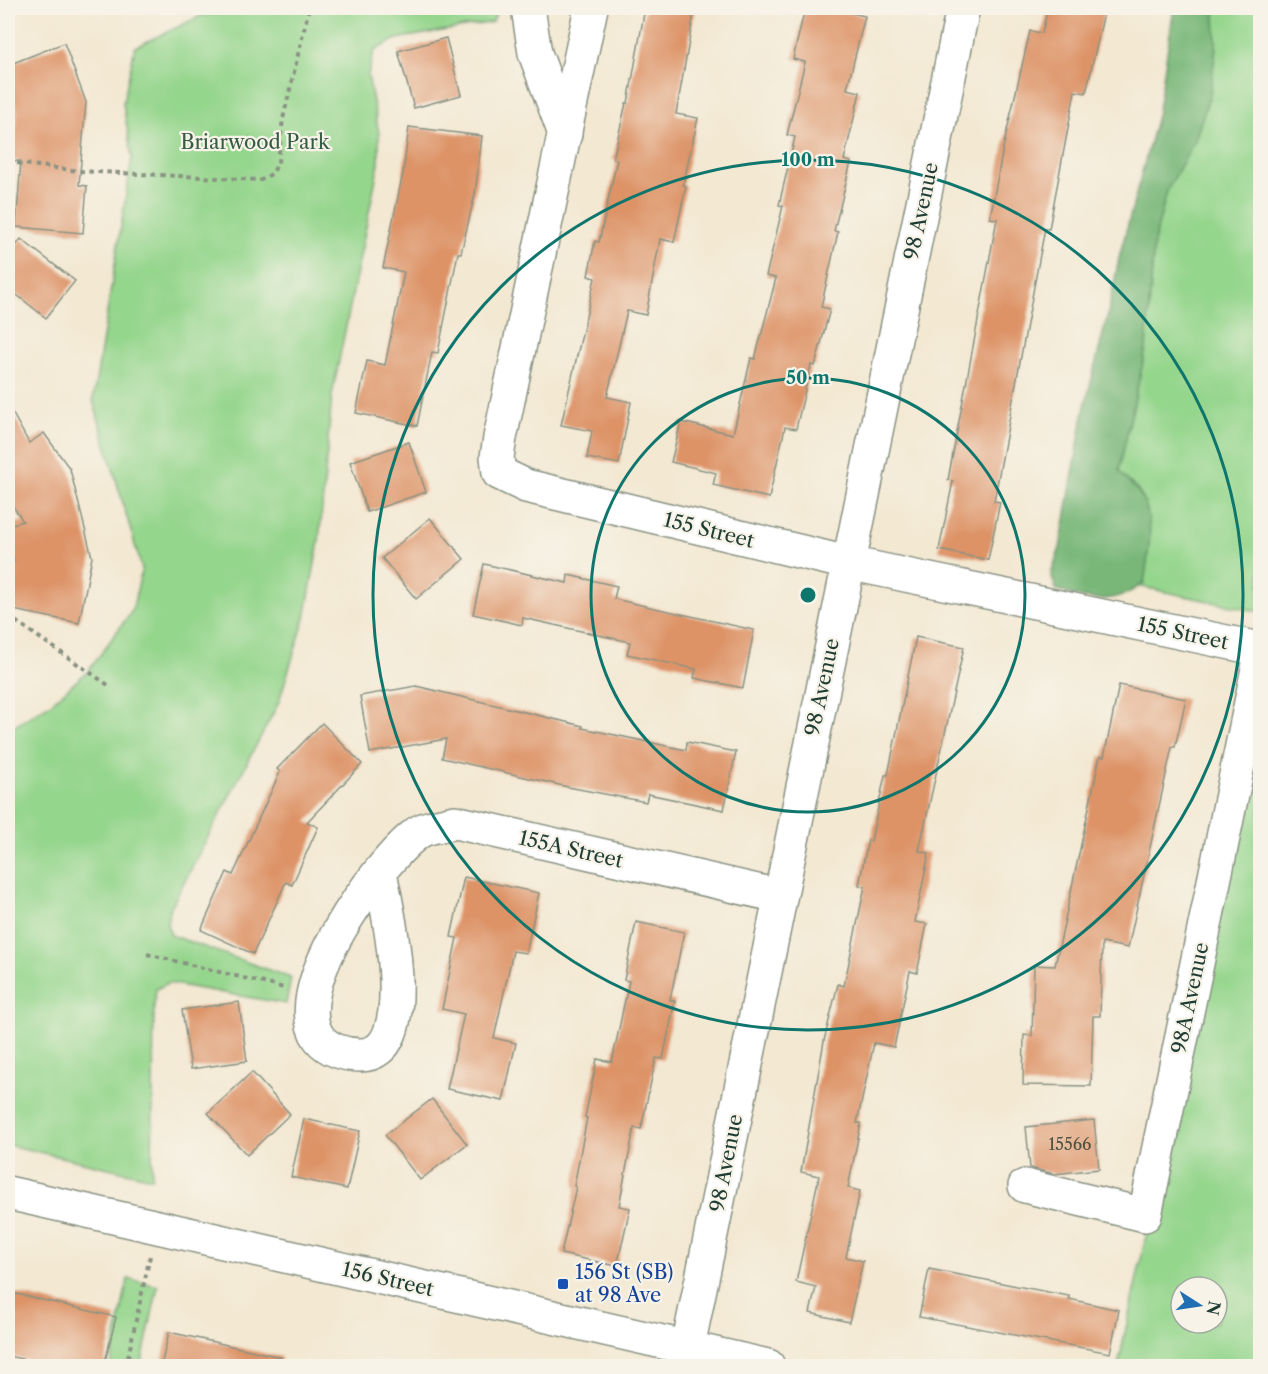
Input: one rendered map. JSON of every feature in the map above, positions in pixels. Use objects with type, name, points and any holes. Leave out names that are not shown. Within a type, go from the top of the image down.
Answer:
[{"type":"street","name":"155 Street","points":[[591,8],[500,438],[497,457],[499,473],[526,486],[848,563],[1260,649]]},
{"type":"street","name":"98 Avenue","points":[[686,1357],[963,8]]},
{"type":"street","points":[[518,9],[565,134]]},
{"type":"street","name":"98A Avenue","points":[[1024,1186],[1145,1215],[1260,659]]},
{"type":"street","name":"155A Street","points":[[380,873],[396,956],[396,1000],[388,1036],[384,1043],[368,1055],[339,1052],[327,1046],[318,1037],[314,1024],[314,995],[323,962],[350,912],[380,873],[417,832],[455,822],[779,896]]},
{"type":"street","name":"156 Street","points":[[8,1193],[686,1357],[768,1366]]},
{"type":"path","points":[[8,162],[79,171],[261,180],[273,173],[278,161],[284,119],[309,8]]},
{"type":"path","points":[[384,8],[429,13],[518,9]]},
{"type":"path","points":[[8,615],[111,687]]},
{"type":"path","points":[[147,954],[289,989]]},
{"type":"path","points":[[126,1366],[151,1252]]},
{"type":"green space","name":"Briarwood Park","points":[[264,8],[496,8],[497,10],[493,22],[396,39],[374,51],[368,75],[379,134],[379,163],[332,395],[319,541],[305,618],[278,704],[169,911],[167,924],[171,935],[291,978],[286,1004],[168,983],[156,989],[152,1178],[8,1145],[8,730],[50,704],[89,670],[132,611],[142,569],[93,400],[132,158],[123,103],[135,47],[203,15]]},
{"type":"green space","points":[[1174,8],[1215,8],[1216,47],[1210,94],[1195,140],[1167,191],[1154,242],[1146,349],[1119,470],[1138,491],[1148,512],[1150,536],[1144,583],[1123,595],[1090,599],[1056,589],[1051,574],[1060,548],[1084,410],[1120,254],[1157,116]]},
{"type":"green space","points":[[1187,8],[1260,8],[1260,612],[1100,578]]},
{"type":"green space","points":[[1260,705],[1260,1366],[1118,1366]]},
{"type":"green space","points":[[128,1279],[158,1286],[141,1366],[110,1366]]},
{"type":"building","points":[[645,8],[695,8],[676,114],[698,118],[683,185],[686,186],[674,242],[660,239],[646,315],[627,311],[607,397],[631,402],[619,464],[587,458],[592,431],[561,425],[595,278],[588,276],[595,241],[599,242],[617,160],[613,159],[626,103],[628,103]]},
{"type":"building","points":[[805,8],[829,8],[865,16],[847,89],[860,92],[844,160],[851,162],[834,231],[838,232],[821,307],[830,309],[815,366],[811,365],[796,429],[785,427],[769,498],[713,485],[716,473],[671,462],[681,422],[733,434],[751,358],[755,359],[776,278],[766,276],[783,206],[779,205],[795,137],[787,135],[805,62],[793,59]]},
{"type":"building","points":[[1048,8],[1105,8],[1086,93],[1075,91],[1049,229],[1045,228],[994,501],[1000,502],[988,560],[939,550],[953,481],[948,480],[997,219],[990,218],[1003,148],[1030,31],[1042,33]]},
{"type":"building","points":[[446,38],[461,95],[414,108],[398,51]]},
{"type":"building","points":[[64,43],[86,102],[79,185],[87,186],[83,233],[16,227],[21,161],[13,161],[17,110],[8,86],[8,65]]},
{"type":"building","points":[[409,127],[482,136],[475,194],[461,253],[458,253],[438,353],[432,352],[417,426],[356,413],[367,361],[385,365],[404,272],[383,268],[403,173]]},
{"type":"building","points":[[21,239],[75,281],[46,318],[8,288],[8,256]]},
{"type":"building","points":[[8,405],[29,443],[44,433],[70,469],[92,557],[79,623],[8,609],[8,563],[14,562],[8,538],[8,525],[23,521],[8,499]]},
{"type":"building","points":[[409,442],[426,492],[367,512],[350,462]]},
{"type":"building","points":[[430,518],[464,559],[416,599],[382,558]]},
{"type":"building","points":[[484,564],[567,583],[568,575],[617,586],[614,599],[754,630],[743,688],[694,678],[696,669],[627,654],[630,642],[523,618],[522,625],[473,614]]},
{"type":"building","points":[[916,637],[964,647],[919,851],[929,853],[915,922],[927,924],[917,973],[910,971],[894,1047],[874,1043],[857,1123],[861,1123],[848,1188],[860,1191],[846,1257],[863,1261],[849,1322],[810,1313],[816,1287],[796,1282],[819,1176],[801,1172],[824,1041],[838,984],[844,986],[865,886],[859,885],[868,840],[871,841],[885,775],[888,775]]},
{"type":"building","points":[[1119,685],[1186,699],[1175,747],[1172,747],[1128,948],[1102,943],[1100,1016],[1093,1016],[1091,1086],[1023,1085],[1024,1035],[1032,1036],[1034,965],[1055,966],[1100,756],[1104,757]]},
{"type":"building","points":[[416,686],[583,726],[582,728],[686,750],[687,742],[736,752],[724,810],[648,794],[646,802],[442,758],[446,739],[370,753],[360,696]]},
{"type":"building","points":[[322,723],[362,764],[307,822],[318,827],[292,885],[286,882],[253,954],[201,930],[227,872],[233,875],[280,772],[277,769]]},
{"type":"building","points":[[464,877],[539,893],[526,953],[513,951],[494,1038],[516,1043],[503,1101],[447,1089],[464,1014],[442,1009],[457,938],[451,937]]},
{"type":"building","points":[[636,922],[684,932],[670,1000],[675,1001],[663,1059],[656,1058],[641,1129],[634,1128],[619,1206],[630,1208],[617,1266],[561,1254],[576,1187],[574,1186],[587,1118],[585,1117],[597,1059],[612,1062],[629,981],[624,980]]},
{"type":"building","points":[[239,1002],[247,1061],[191,1069],[182,1010]]},
{"type":"building","points":[[252,1072],[290,1114],[247,1155],[208,1113]]},
{"type":"building","points":[[432,1099],[467,1144],[420,1180],[385,1135]]},
{"type":"building","points":[[304,1119],[360,1131],[347,1189],[291,1177]]},
{"type":"building","points":[[1094,1120],[1099,1169],[1054,1174],[1030,1168],[1026,1127]]},
{"type":"building","points":[[929,1269],[1069,1296],[1069,1299],[1119,1310],[1110,1353],[919,1317]]},
{"type":"building","points":[[8,1292],[116,1317],[104,1366],[52,1366],[8,1356]]},
{"type":"building","points":[[169,1332],[281,1357],[280,1366],[161,1366]]},
{"type":"place","name":"156 St (SB) at 98 Ave","points":[[563,1284]]}]
